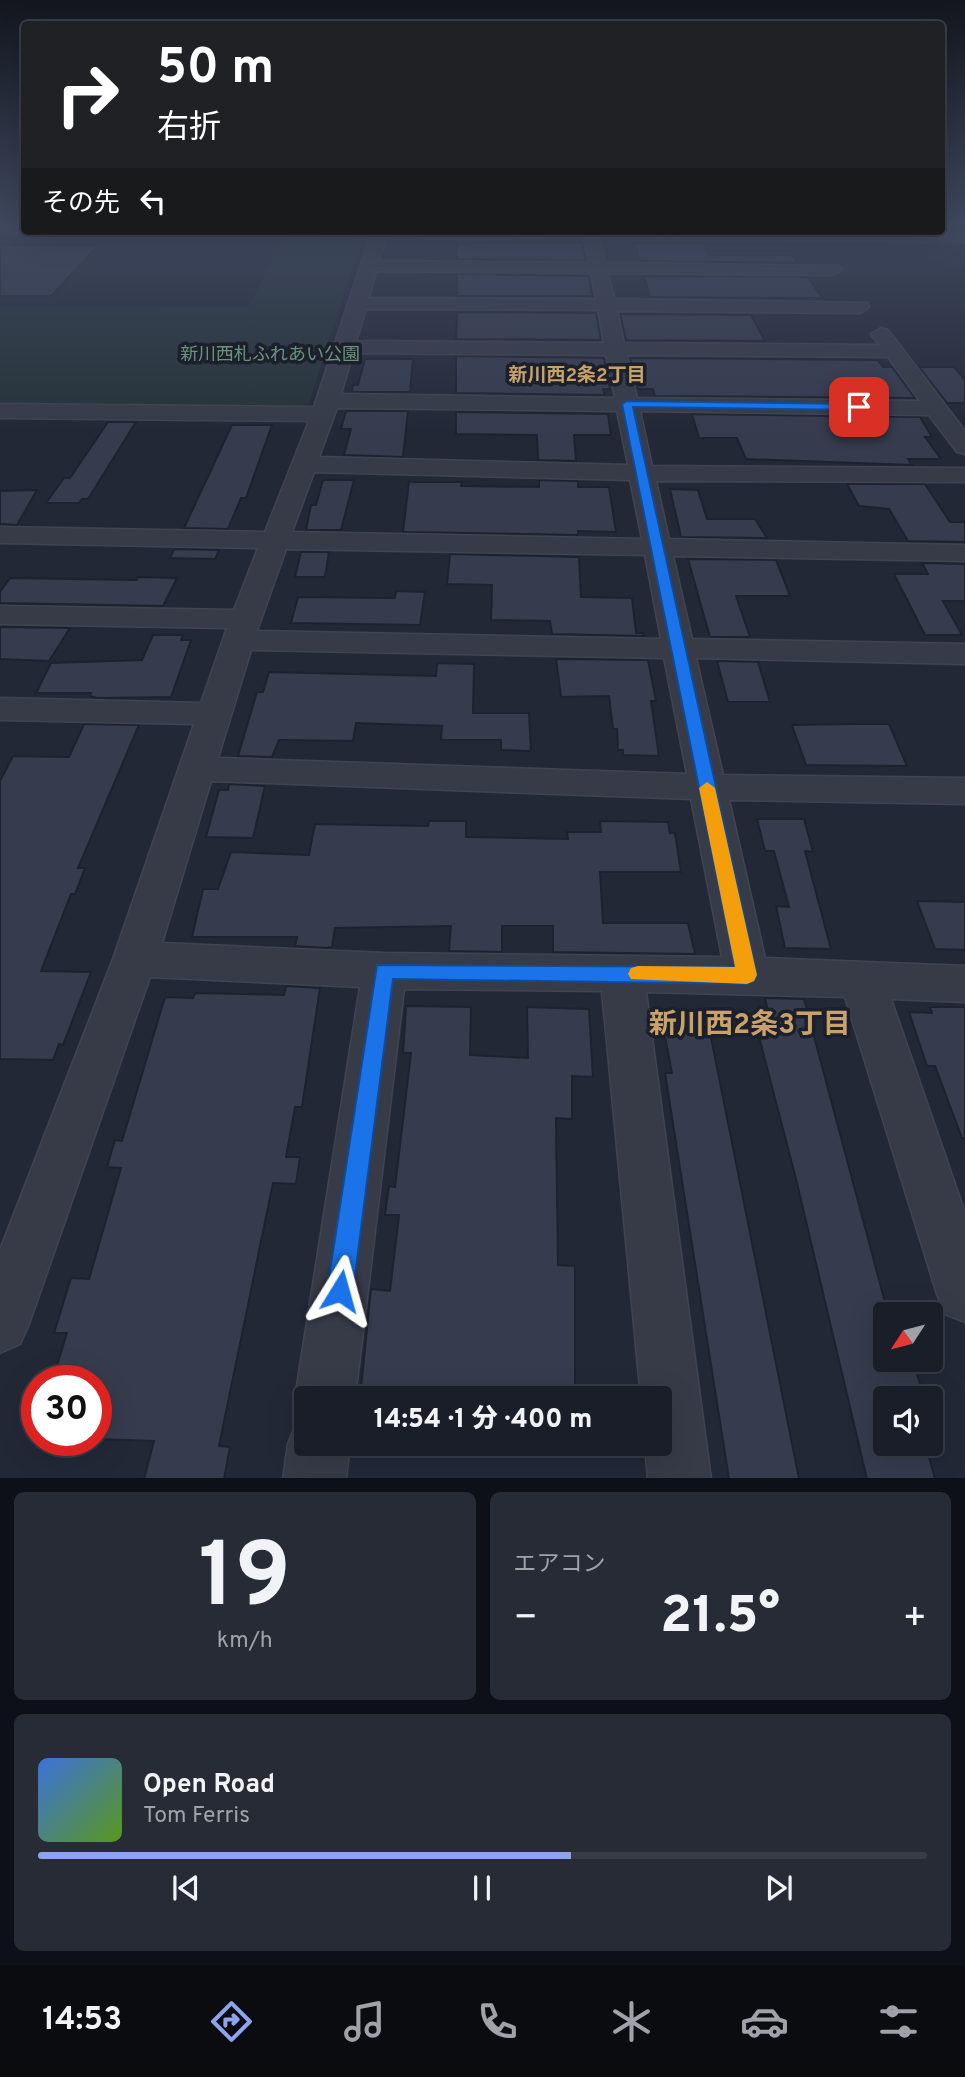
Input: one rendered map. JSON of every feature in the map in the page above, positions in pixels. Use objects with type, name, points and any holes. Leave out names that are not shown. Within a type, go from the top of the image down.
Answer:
[{"type":"street","points":[[0,1324],[135,959],[242,629],[326,408],[347,347],[361,294]]},
{"type":"street","points":[[603,294],[747,975]]},
{"type":"street","points":[[850,294],[965,447]]},
{"type":"street","points":[[358,303],[860,307]]},
{"type":"street","points":[[347,347],[894,351]]},
{"type":"street","points":[[1,412],[627,404],[936,408]]},
{"type":"street","points":[[304,464],[641,473],[965,475]]},
{"type":"street","points":[[0,535],[965,553]]},
{"type":"street","points":[[0,615],[678,650],[965,654]]},
{"type":"street","points":[[0,709],[215,714]]},
{"type":"street","points":[[197,769],[707,787],[965,791]]},
{"type":"street","points":[[135,959],[384,971],[747,975],[965,984]]},
{"type":"street","points":[[327,1386],[384,971]]},
{"type":"street","points":[[622,973],[680,1478]]},
{"type":"street","points":[[862,980],[965,1294]]},
{"type":"street","points":[[314,1478],[317,1456]]},
{"type":"green space","name":"新川西札ふれあい公園","points":[[255,294],[344,294],[309,403],[296,407],[0,404],[0,307],[249,306]]},
{"type":"building","points":[[0,294],[53,294],[51,296]]},
{"type":"building","points":[[592,294],[592,296],[457,296]]},
{"type":"building","points":[[649,294],[819,294],[822,298],[650,297]]},
{"type":"building","points":[[457,312],[596,313],[601,340],[456,339]]},
{"type":"building","points":[[620,314],[751,315],[765,341],[626,340]]},
{"type":"building","points":[[456,356],[604,358],[610,389],[603,389],[605,395],[456,393]]},
{"type":"building","points":[[630,358],[878,360],[883,367],[892,367],[915,398],[655,396],[653,389],[638,389]]},
{"type":"building","points":[[365,359],[413,359],[410,392],[352,392],[353,385],[358,385]]},
{"type":"building","points":[[919,367],[954,367],[965,380],[965,403],[947,403]]},
{"type":"building","points":[[346,411],[408,411],[403,457],[344,455],[351,429],[341,429]]},
{"type":"building","points":[[456,412],[608,414],[611,435],[574,435],[576,461],[538,460],[537,435],[456,434]]},
{"type":"building","points":[[692,414],[920,417],[932,437],[925,437],[941,459],[908,459],[912,465],[746,459],[737,438],[699,438]]},
{"type":"building","points":[[108,422],[136,422],[88,499],[82,499],[79,503],[46,503],[64,478],[70,478]]},
{"type":"building","points":[[232,425],[272,425],[246,498],[241,498],[228,529],[184,528]]},
{"type":"building","points":[[323,480],[354,480],[341,530],[306,530],[311,505],[316,505]]},
{"type":"building","points":[[539,480],[578,481],[578,487],[609,487],[616,532],[578,531],[578,535],[403,532],[409,482],[539,487]]},
{"type":"building","points":[[847,484],[925,484],[950,522],[965,522],[965,542],[908,541],[889,509],[859,506]]},
{"type":"building","points":[[670,489],[698,490],[707,519],[755,519],[767,538],[681,537]]},
{"type":"building","points":[[37,490],[17,525],[0,524],[0,491]]},
{"type":"building","points":[[174,549],[219,550],[215,559],[170,558]]},
{"type":"building","points":[[301,552],[329,552],[325,577],[295,577]]},
{"type":"building","points":[[450,554],[579,557],[581,597],[632,598],[636,633],[643,633],[644,636],[552,634],[550,621],[491,620],[492,585],[447,584]]},
{"type":"building","points":[[688,559],[776,560],[790,596],[736,596],[750,637],[710,637]]},
{"type":"building","points":[[922,563],[965,564],[965,601],[943,601],[962,635],[925,635],[894,574],[928,574]]},
{"type":"building","points":[[138,577],[177,578],[163,606],[0,603],[0,592],[10,578],[137,580]]},
{"type":"building","points":[[396,591],[425,592],[420,625],[291,623],[298,597],[395,598]]},
{"type":"building","points":[[0,627],[70,628],[49,661],[0,659]]},
{"type":"building","points":[[153,635],[183,635],[181,640],[191,640],[171,697],[97,698],[90,696],[91,693],[36,693],[51,663],[142,660]]},
{"type":"building","points":[[556,659],[648,660],[656,701],[651,701],[659,756],[623,755],[623,750],[618,750],[617,729],[613,729],[609,696],[561,697]]},
{"type":"building","points":[[717,661],[758,662],[770,702],[728,702]]},
{"type":"building","points":[[437,663],[474,664],[473,713],[529,713],[531,751],[501,750],[501,740],[441,740],[442,726],[356,723],[353,741],[279,740],[272,757],[238,756],[257,692],[263,692],[269,672],[436,676]]},
{"type":"building","points":[[84,724],[139,725],[78,868],[85,868],[75,894],[71,894],[41,971],[91,972],[63,1045],[59,1044],[53,1060],[0,1059],[0,781],[13,756],[69,757]]},
{"type":"building","points":[[889,724],[907,766],[806,765],[792,725]]},
{"type":"building","points":[[229,784],[265,786],[253,838],[206,837],[219,790],[228,790]]},
{"type":"building","points":[[757,819],[804,819],[813,852],[805,851],[831,949],[785,948],[776,906],[789,907],[774,851],[765,851]]},
{"type":"building","points":[[429,821],[466,821],[466,837],[568,839],[567,832],[601,832],[600,821],[668,822],[670,833],[675,833],[681,872],[600,872],[603,923],[688,923],[695,954],[553,952],[553,926],[502,926],[502,952],[449,951],[451,926],[335,928],[332,947],[326,948],[295,946],[297,937],[192,937],[203,889],[218,889],[231,852],[309,855],[315,824],[428,826]]},
{"type":"building","points":[[917,901],[965,902],[965,950],[935,949]]},
{"type":"building","points":[[286,986],[320,988],[302,1107],[295,1107],[286,1157],[300,1157],[296,1184],[273,1183],[219,1446],[230,1447],[224,1478],[144,1478],[154,1441],[112,1440],[112,1365],[57,1365],[67,1333],[54,1333],[71,1278],[89,1279],[121,1168],[107,1167],[115,1140],[122,1141],[165,997],[193,998],[195,993],[284,995]]},
{"type":"building","points":[[765,998],[804,999],[885,1302],[873,1302],[873,1372],[916,1372],[921,1386],[873,1386],[873,1456],[929,1456],[935,1478],[867,1478],[797,1183],[756,1025],[771,1025]]},
{"type":"building","points":[[406,1006],[471,1007],[470,1055],[528,1058],[527,1007],[589,1009],[593,1077],[572,1076],[572,1119],[556,1118],[558,1265],[575,1266],[575,1386],[361,1386],[371,1289],[390,1291],[399,1215],[385,1215],[389,1186],[395,1187],[411,1053],[403,1053]]},
{"type":"building","points":[[930,1007],[965,1007],[965,1138],[962,1138],[935,1066],[927,1066],[909,1012],[932,1013]]},
{"type":"building","points":[[660,1011],[706,1012],[799,1478],[729,1478],[665,1073],[672,1073]]},
{"type":"slow traffic","points":[[638,974],[747,975],[707,788]]},
{"type":"district","name":"新川西2条2丁目","points":[[577,374]]},
{"type":"district","name":"新川西2条3丁目","points":[[750,1023]]},
{"type":"route","points":[[340,1291],[384,971],[747,975],[627,404],[859,407]]}]
